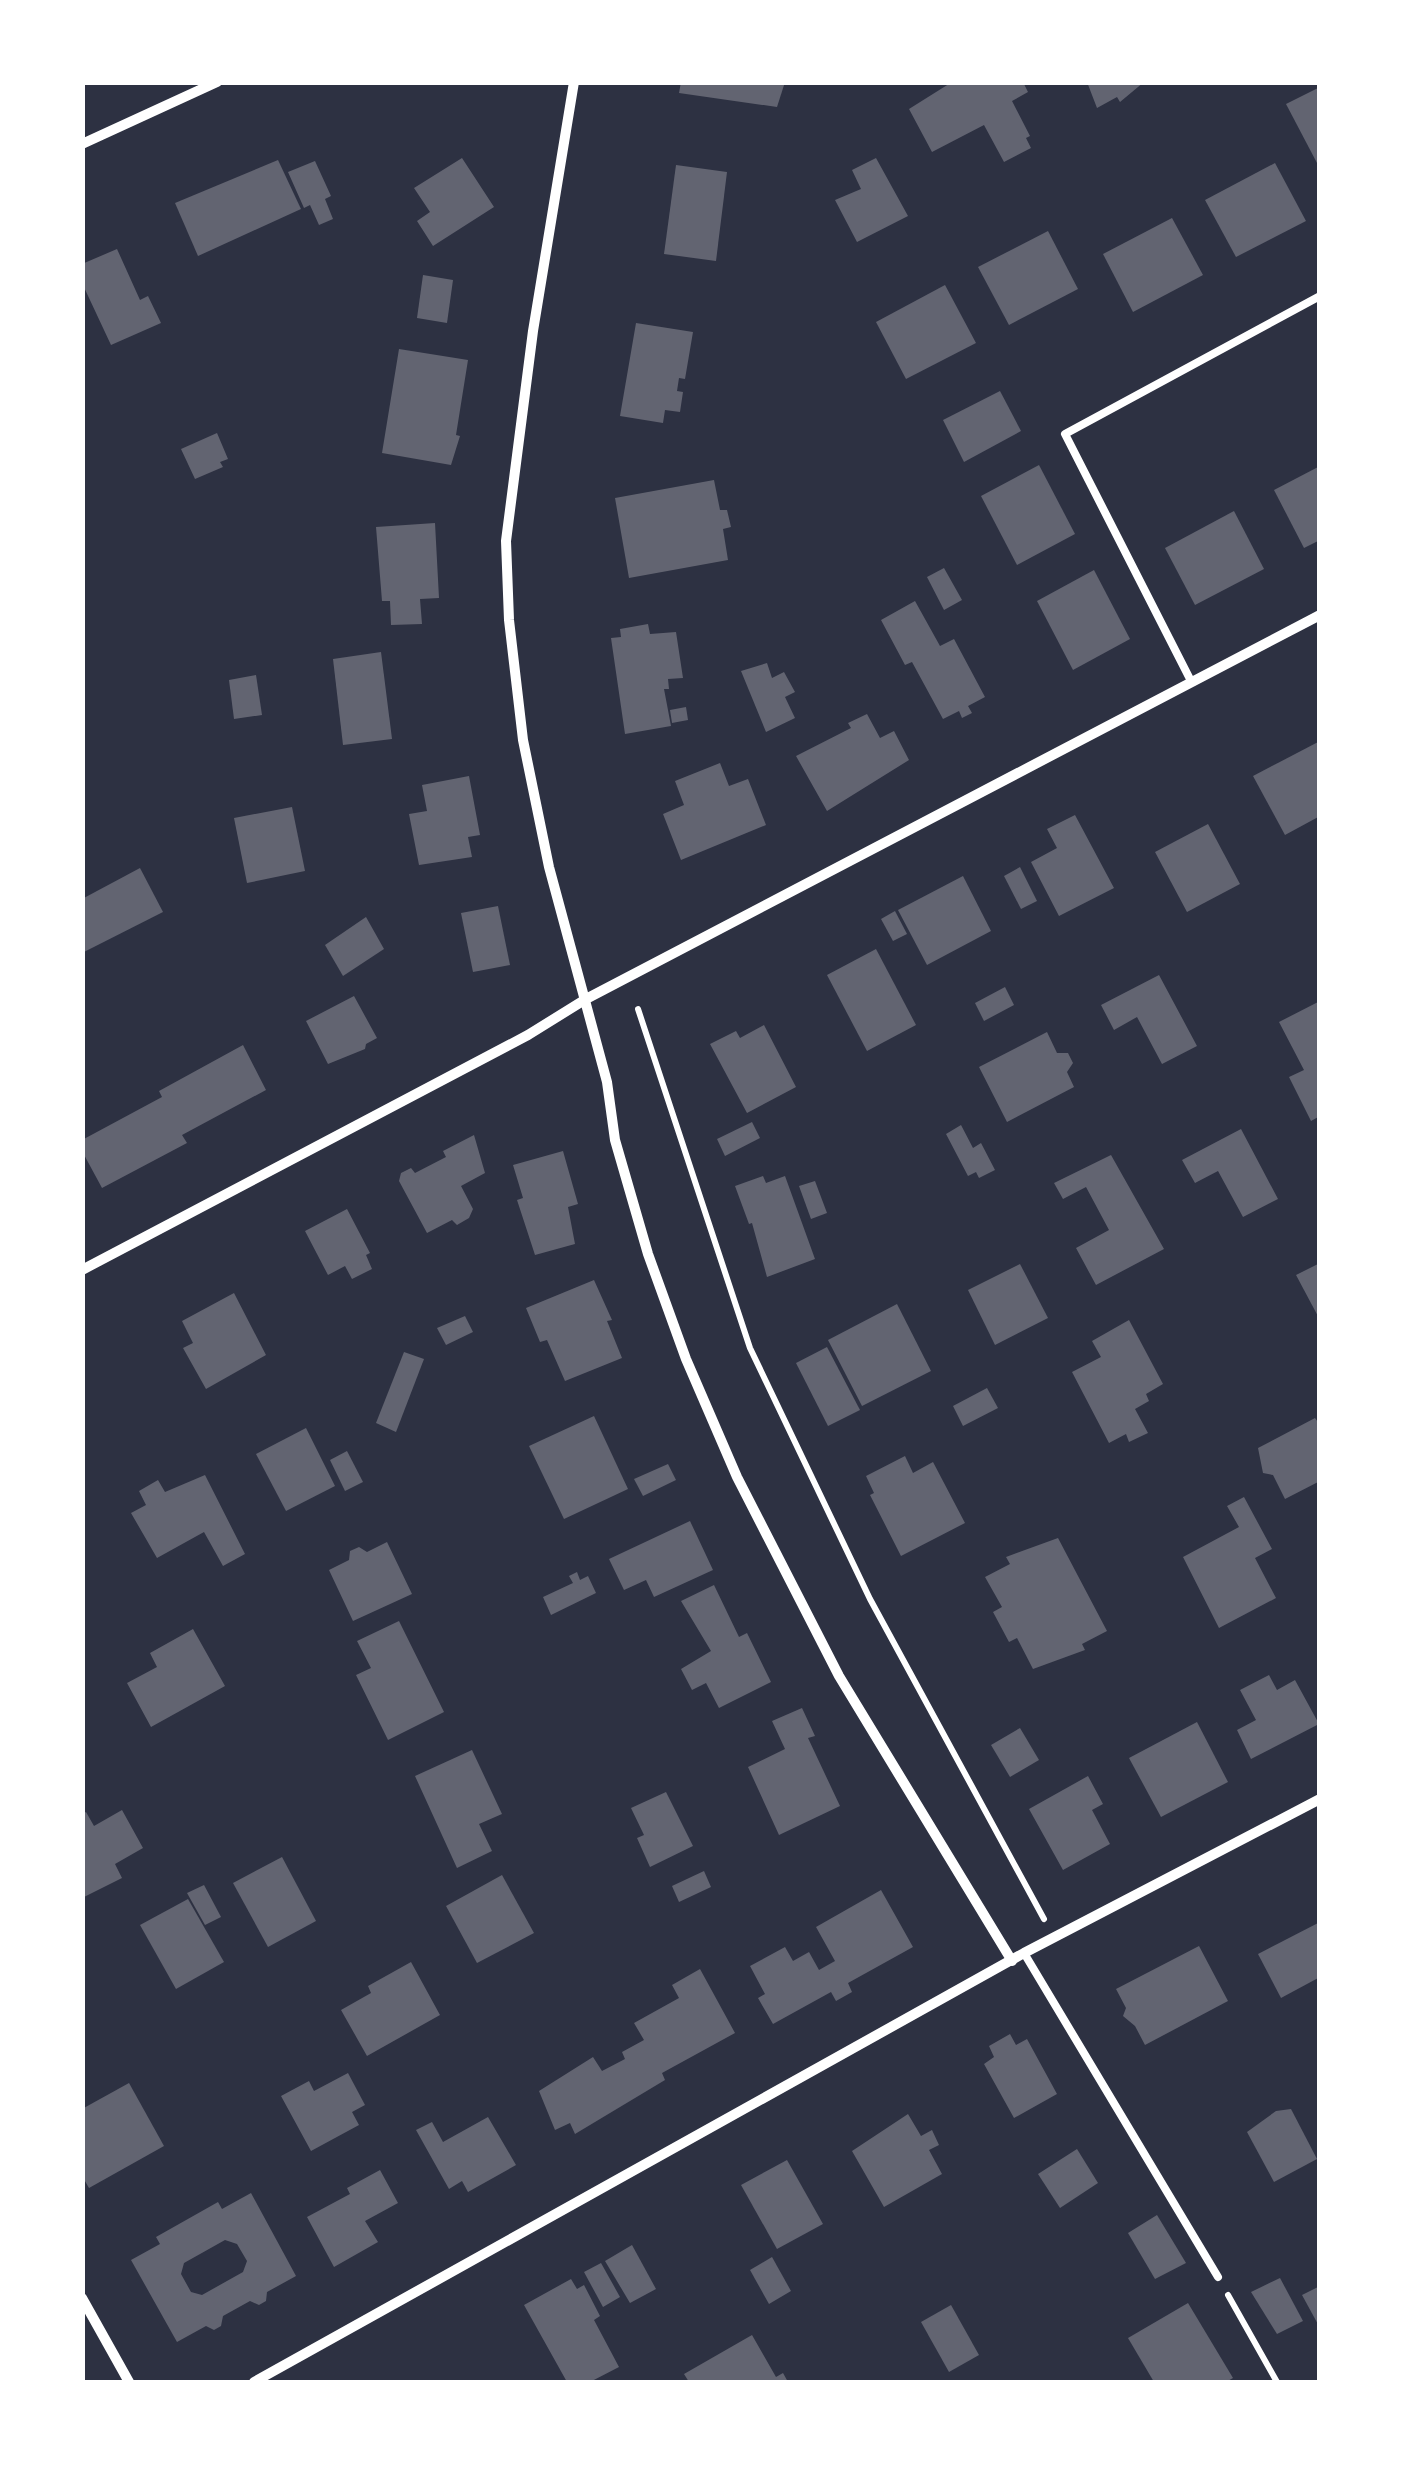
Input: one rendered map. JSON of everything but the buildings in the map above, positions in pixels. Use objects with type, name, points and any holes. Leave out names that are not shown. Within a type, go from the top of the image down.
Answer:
[{"type":"street","points":[[82,144],[218,82]]},
{"type":"street","points":[[574,82],[530,349],[506,541],[509,620],[523,740],[549,867],[608,1082],[615,1140],[648,1254],[686,1359],[736,1477],[862,1716],[1012,1961]]},
{"type":"street","points":[[82,1270],[528,1035],[586,999],[1320,614]]},
{"type":"street","points":[[254,2382],[1024,1954],[1320,1799]]},
{"type":"street","points":[[82,2298],[129,2382]]},
{"type":"lane","points":[[1191,681],[1064,434],[1320,296]]},
{"type":"lane","points":[[1024,1954],[1218,2277]]},
{"type":"path","points":[[638,1008],[750,1348],[870,1598],[1045,1920]]},
{"type":"path","points":[[1218,2277],[1277,2382]]}]
